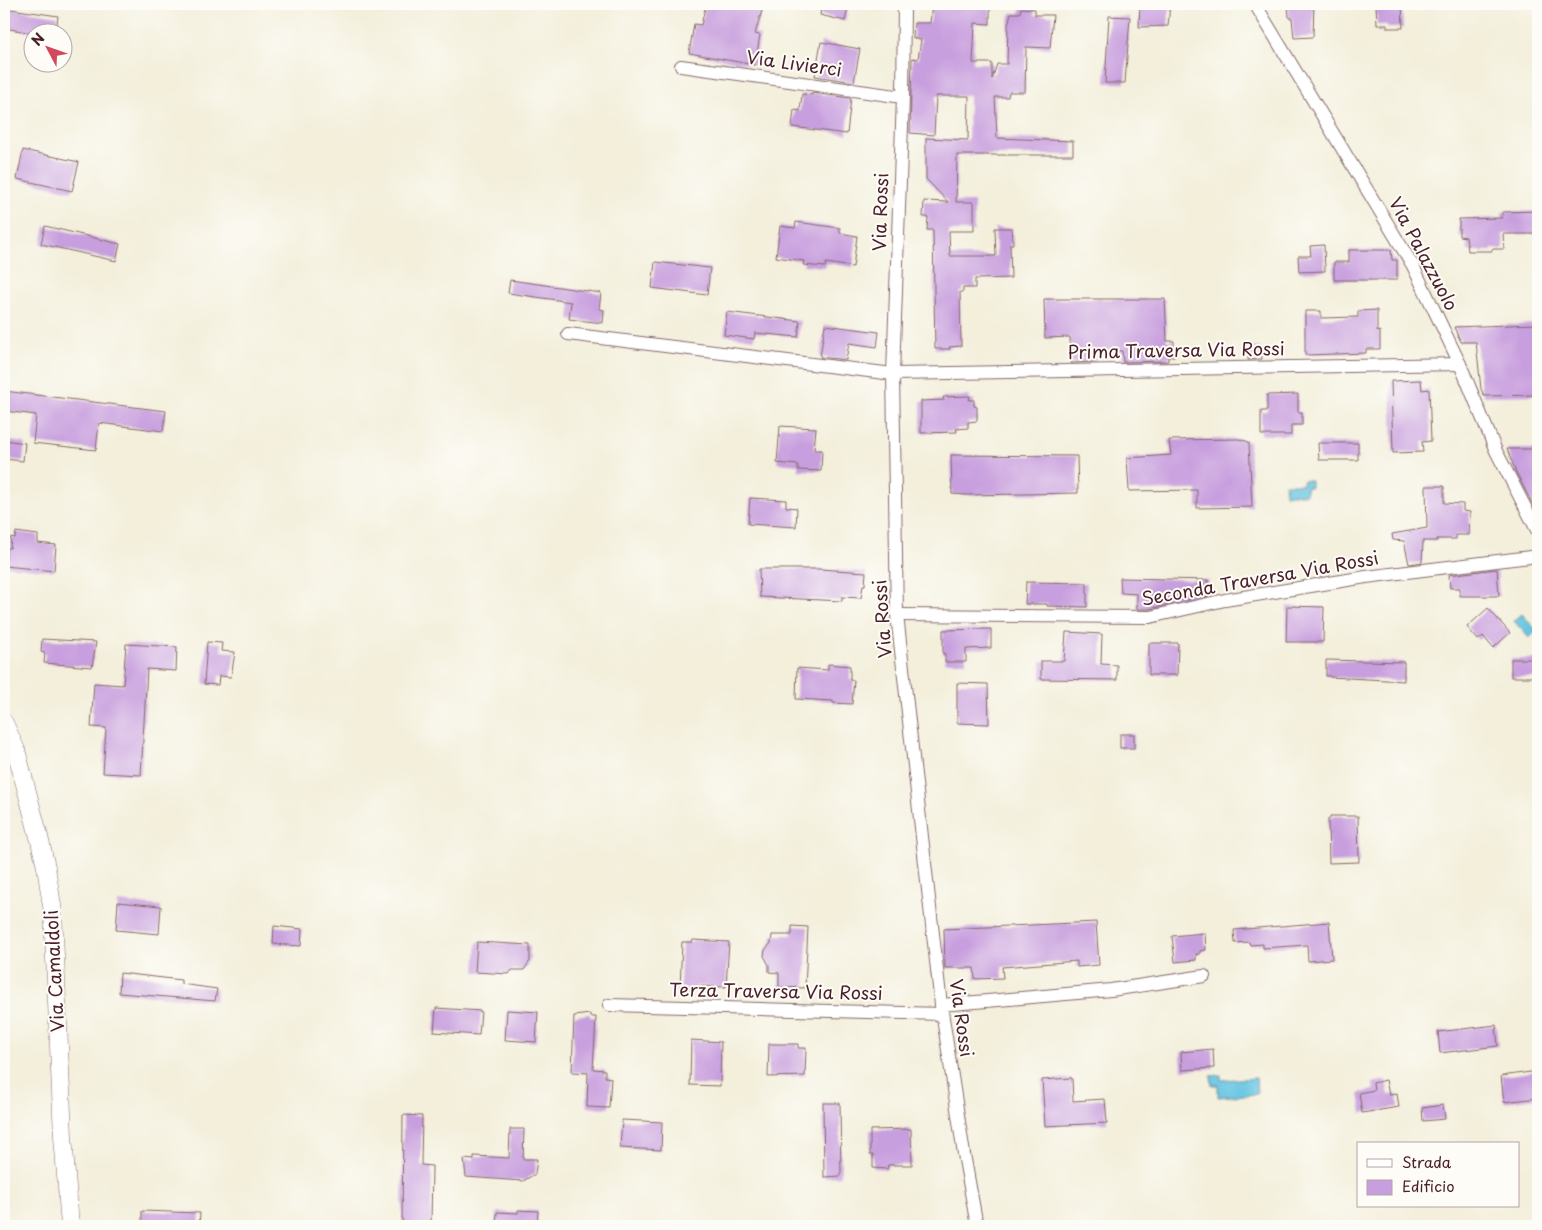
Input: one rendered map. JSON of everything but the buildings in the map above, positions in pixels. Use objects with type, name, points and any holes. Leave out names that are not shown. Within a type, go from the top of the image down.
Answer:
[{"type":"street","name":"Via Rossi","points":[[904,4],[903,97],[893,374],[897,615],[942,1009],[977,1226]]},
{"type":"street","name":"Via Palazzuolo","points":[[1255,4],[1413,266],[1460,364],[1496,450],[1538,532]]},
{"type":"street","name":"Via Livierci","points":[[681,66],[903,97]]},
{"type":"street","name":"Prima Traversa Via Rossi","points":[[568,334],[893,374],[1460,364]]},
{"type":"street","name":"Seconda Traversa Via Rossi","points":[[897,615],[1150,617],[1253,595],[1366,578],[1538,556]]},
{"type":"street","name":"Via Camaldoli","points":[[4,723],[16,750],[39,837],[53,912],[63,1136],[70,1226]]},
{"type":"street","name":"Terza Traversa Via Rossi","points":[[609,1005],[942,1009],[1111,990],[1204,976]]},
{"type":"water","points":[[1303,480],[1311,480],[1311,487],[1306,487],[1306,494],[1285,494],[1285,484],[1302,484]]},
{"type":"water","points":[[1522,614],[1537,631],[1529,638],[1514,621]]},
{"type":"water","points":[[1221,1075],[1221,1080],[1256,1078],[1257,1094],[1218,1097],[1218,1085],[1212,1085],[1211,1076]]}]
